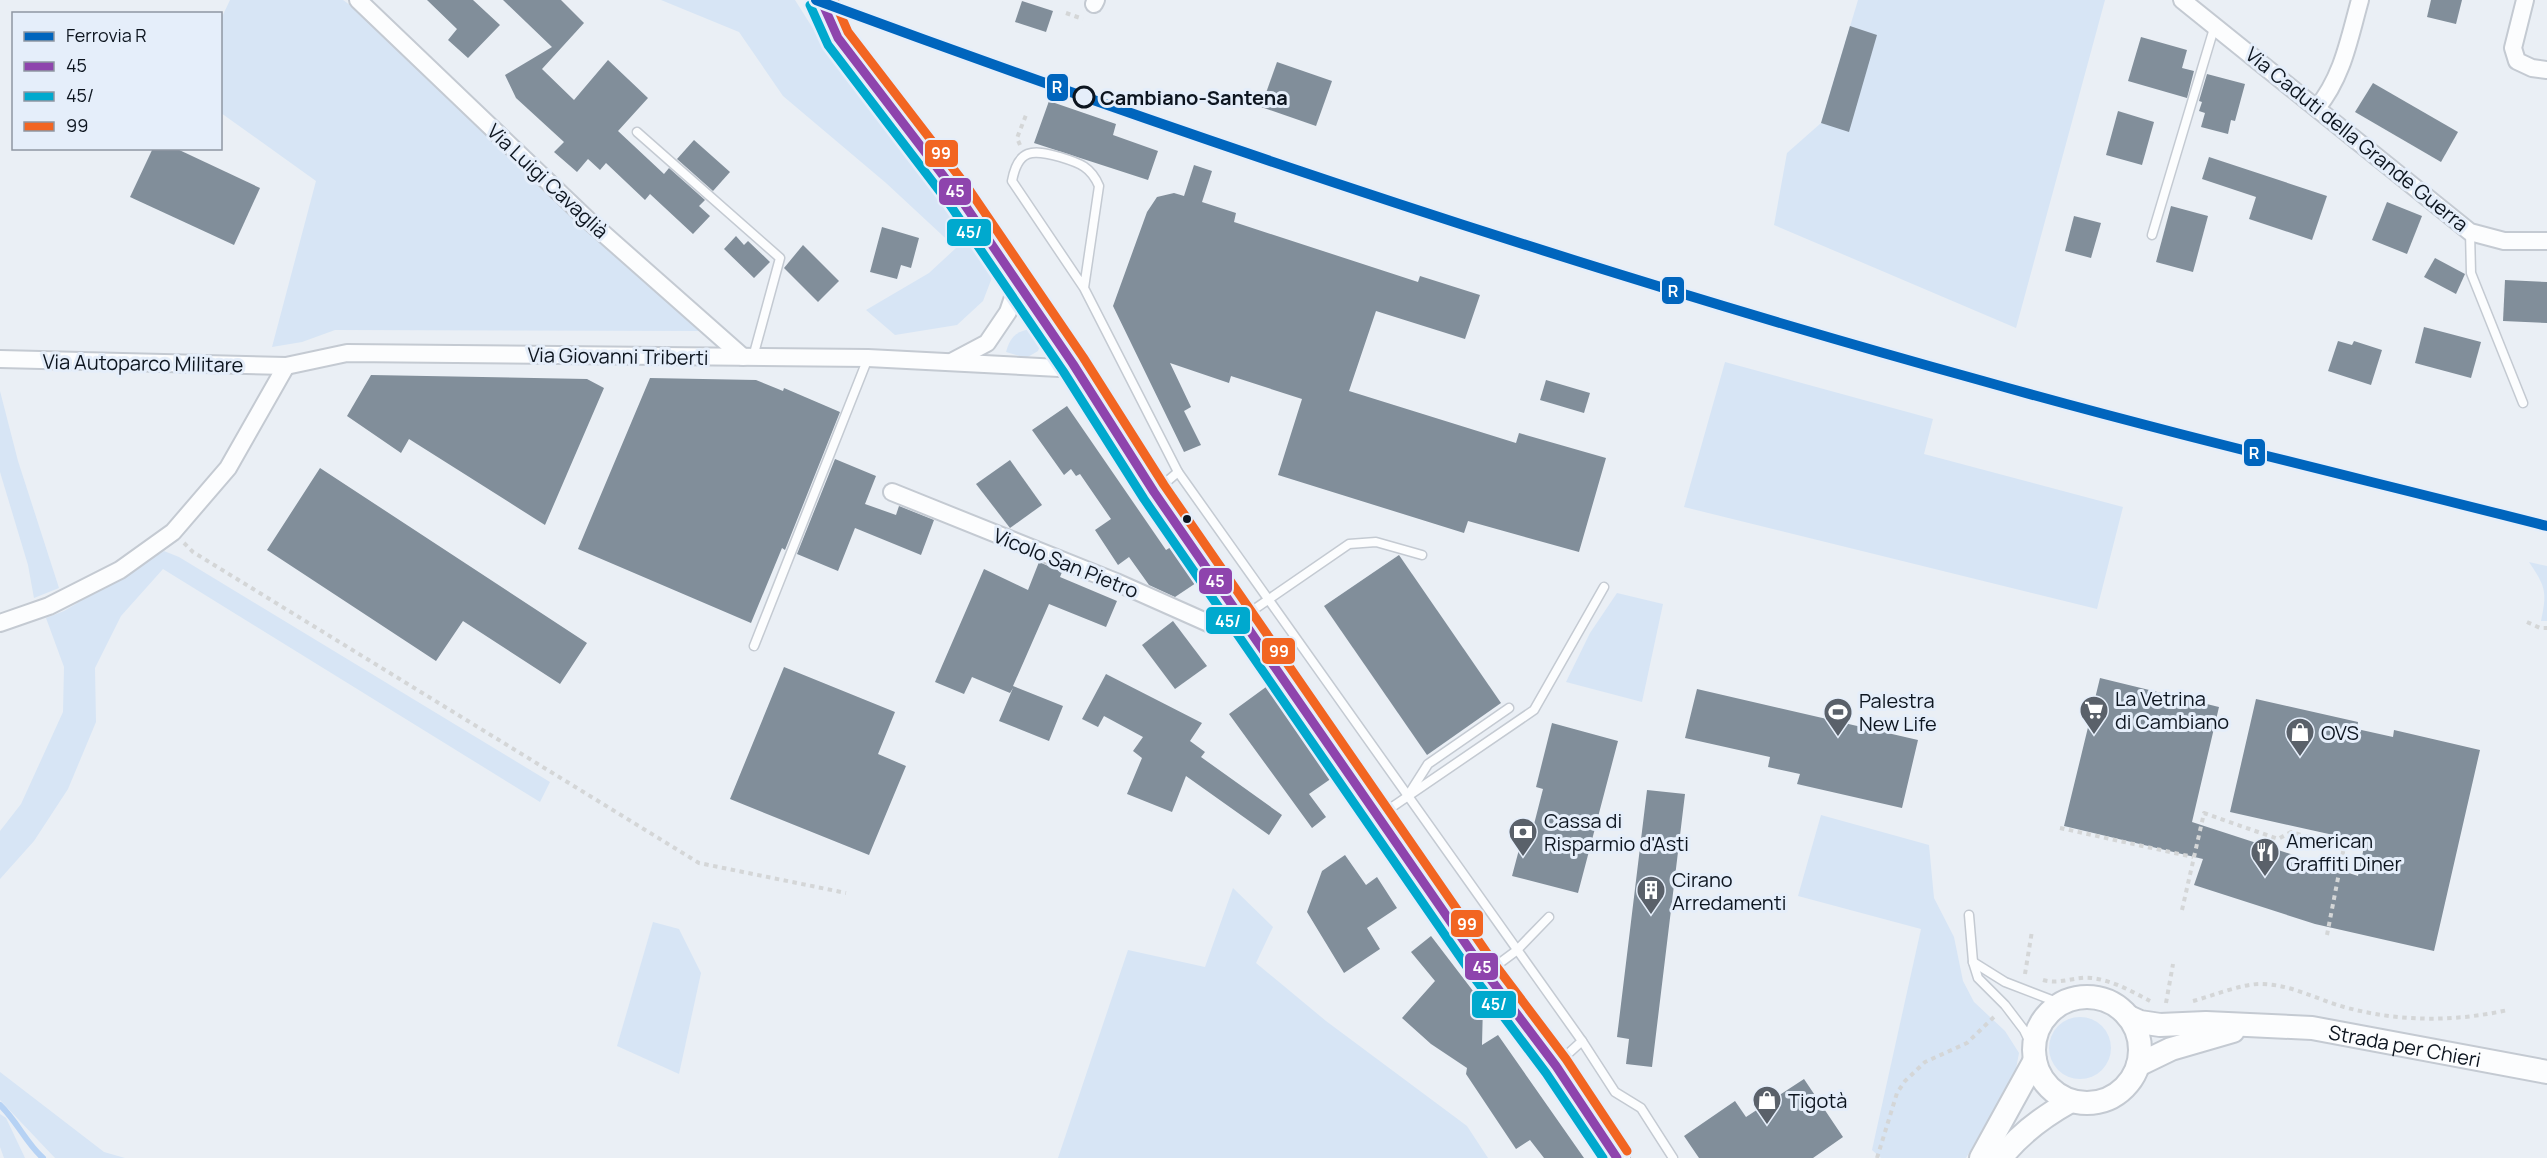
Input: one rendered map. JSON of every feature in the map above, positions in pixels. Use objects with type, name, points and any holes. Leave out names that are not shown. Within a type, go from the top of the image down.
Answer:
[{"type":"main road","points":[[820,0],[838,38],[958,195],[1073,364],[1154,492],[1486,973],[1556,1066],[1617,1158]]},
{"type":"main road","points":[[1981,1158],[2034,1056],[2041,1023],[2062,1004],[2075,998],[2105,1000],[2129,1017],[2139,1040],[2138,1065],[2125,1086],[2104,1100],[2088,1103],[2071,1101],[2047,1085],[2034,1056]]},
{"type":"main road","name":"Strada per Chieri","points":[[2129,1017],[2140,1022],[2160,1025],[2261,1025],[2312,1028],[2547,1072]]},
{"type":"main road","name":"Strada per Chieri","points":[[2138,1065],[2171,1049],[2261,1025]]},
{"type":"main road","points":[[2001,1158],[2023,1134],[2046,1115],[2071,1101]]},
{"type":"street","name":"Via Luigi Cavaglià","points":[[358,0],[588,220],[748,357]]},
{"type":"street","name":"Via Caduti della Grande Guerra","points":[[2182,0],[2470,232],[2504,241],[2547,241]]},
{"type":"street","points":[[2317,108],[2331,91],[2341,69],[2360,0]]},
{"type":"street","points":[[2525,0],[2513,48],[2517,62],[2532,68],[2547,70]]},
{"type":"street","name":"Via Giovanni Triberti","points":[[952,361],[987,343],[1008,312],[1018,283]]},
{"type":"street","name":"Via Giovanni Triberti","points":[[286,366],[347,353],[868,358],[1059,368],[1073,364]]},
{"type":"street","name":"Via Autoparco Militare","points":[[0,359],[286,366]]},
{"type":"street","points":[[0,623],[50,606],[120,570],[173,532],[228,468],[286,366]]},
{"type":"street","name":"Vicolo San Pietro","points":[[892,492],[1116,582],[1215,626],[1241,618]]},
{"type":"lane","points":[[2152,235],[2215,25]]},
{"type":"lane","points":[[637,132],[780,258],[748,357]]},
{"type":"lane","points":[[1084,288],[1099,186],[1093,172],[1080,163],[1037,151],[1025,156],[1015,165],[1012,181],[1084,288],[1178,472],[1616,1092],[1641,1108],[1673,1158]]},
{"type":"lane","points":[[2470,232],[2471,273],[2523,403]]},
{"type":"lane","points":[[754,646],[868,358]]},
{"type":"lane","points":[[1154,492],[1178,472]]},
{"type":"lane","points":[[1241,618],[1349,544],[1376,542],[1422,555]]},
{"type":"lane","points":[[1378,817],[1534,710],[1604,587]]},
{"type":"lane","points":[[1407,797],[1428,764],[1509,708]]},
{"type":"lane","points":[[1969,915],[1973,962],[1978,978],[2005,1005],[2024,1030],[2034,1056]]},
{"type":"lane","points":[[1486,973],[1516,951],[1550,917]]},
{"type":"lane","points":[[1973,962],[1993,976],[2019,989],[2062,1004]]},
{"type":"lane","points":[[1556,1066],[1582,1041]]},
{"type":"path","points":[[1017,138],[1026,115]]},
{"type":"path","points":[[173,532],[193,552],[699,863],[846,893]]},
{"type":"path","points":[[2527,622],[2540,628],[2547,628]]},
{"type":"path","points":[[2182,909],[2204,813],[2278,839],[2291,832],[2344,848],[2327,935]]},
{"type":"path","points":[[2060,828],[2193,857]]},
{"type":"path","points":[[2019,989],[2025,974],[2032,932]]},
{"type":"path","points":[[2166,1003],[2173,964]]},
{"type":"path","points":[[2025,974],[2046,981],[2063,982],[2089,977],[2115,984],[2152,1001],[2176,1005]]},
{"type":"path","points":[[2185,1002],[2258,984],[2299,990],[2343,1006],[2391,1017],[2424,1019],[2477,1017],[2508,1010]]},
{"type":"path","points":[[1877,1158],[1897,1094],[1905,1081],[1924,1062],[1967,1043],[2005,1005]]},
{"type":"shaded area","points":[[230,0],[343,0],[702,331],[335,330],[302,342],[272,347],[316,181],[222,114],[222,17]]},
{"type":"shaded area","points":[[661,0],[795,0],[838,68],[978,246],[993,275],[983,301],[957,325],[895,335],[866,310],[929,273],[956,248],[886,183],[783,96],[739,32]]},
{"type":"shaded area","points":[[1858,0],[2105,0],[2016,328],[1774,225],[1787,153],[1821,123]]},
{"type":"shaded area","points":[[1033,329],[1042,341],[1038,351],[1026,358],[1006,352],[1015,335]]},
{"type":"shaded area","points":[[1725,362],[1933,419],[1924,454],[2123,507],[2097,609],[1684,507]]},
{"type":"shaded area","points":[[0,391],[18,461],[59,588],[34,598],[28,565],[0,472]]},
{"type":"shaded area","points":[[164,551],[179,557],[550,782],[540,802],[163,569],[121,616],[95,668],[96,722],[68,789],[34,841],[0,879],[0,831],[21,804],[63,712],[64,667],[46,618],[64,611]]},
{"type":"shaded area","points":[[2529,562],[2547,566],[2547,621],[2541,621],[2544,590]]},
{"type":"shaded area","points":[[1617,593],[1663,604],[1642,702],[1566,682],[1590,633]]},
{"type":"shaded area","points":[[1821,815],[1929,845],[1934,898],[1954,937],[1963,981],[1974,1002],[2005,1031],[2019,1053],[2015,1074],[1966,1158],[1881,1158],[1872,1150],[1921,929],[1798,896]]},
{"type":"shaded area","points":[[1233,888],[1273,927],[1256,963],[1326,1021],[1467,1126],[1488,1158],[1058,1158],[1128,950],[1205,967]]},
{"type":"shaded area","points":[[653,922],[679,929],[701,973],[679,1074],[617,1046]]},
{"type":"shaded area","points":[[2080,1017],[2097,1022],[2102,1026],[2106,1031],[2111,1048],[2106,1065],[2102,1070],[2097,1074],[2080,1079],[2063,1074],[2058,1070],[2054,1065],[2049,1048],[2054,1031],[2058,1026],[2063,1022]]},
{"type":"shaded area","points":[[0,1072],[104,1152],[125,1158],[55,1158],[0,1100]]},
{"type":"shaded area","points":[[0,1114],[6,1118],[25,1158],[4,1158],[0,1147]]},
{"type":"building","points":[[427,0],[473,0],[500,25],[468,58],[448,40],[457,29]]},
{"type":"building","points":[[503,0],[561,0],[584,23],[542,69],[574,100],[608,60],[648,98],[618,131],[664,174],[669,168],[705,200],[699,206],[710,216],[693,234],[650,194],[645,200],[606,163],[600,170],[588,159],[577,172],[554,152],[564,142],[516,98],[505,75],[552,47]]},
{"type":"building","points":[[2431,0],[2462,0],[2456,24],[2427,17]]},
{"type":"building","points":[[1022,1],[1053,11],[1046,32],[1015,22]]},
{"type":"building","points":[[1850,26],[1877,35],[1849,132],[1821,123]]},
{"type":"building","points":[[2141,37],[2187,50],[2182,68],[2194,71],[2187,98],[2128,81]]},
{"type":"building","points":[[1277,62],[1332,81],[1316,126],[1261,107]]},
{"type":"building","points":[[2207,74],[2245,84],[2235,121],[2231,120],[2228,134],[2201,127],[2205,113],[2199,111],[2202,102],[2199,101]]},
{"type":"building","points":[[2373,83],[2458,132],[2441,162],[2355,112]]},
{"type":"building","points":[[1049,101],[1116,124],[1113,135],[1158,151],[1148,180],[1034,143]]},
{"type":"building","points":[[2118,111],[2154,122],[2142,165],[2106,155]]},
{"type":"building","points":[[694,140],[730,172],[713,191],[677,159]]},
{"type":"building","points":[[152,150],[179,150],[260,188],[234,245],[130,197]]},
{"type":"building","points":[[2209,157],[2327,196],[2312,240],[2249,219],[2256,197],[2202,179]]},
{"type":"building","points":[[1194,165],[1212,171],[1202,202],[1236,213],[1234,222],[1418,282],[1420,276],[1480,295],[1465,339],[1376,311],[1349,391],[1516,443],[1519,433],[1606,458],[1579,552],[1468,521],[1464,533],[1278,475],[1302,399],[1231,376],[1229,383],[1170,363],[1191,407],[1184,411],[1201,445],[1184,452],[1113,306],[1147,212],[1157,197],[1174,193],[1184,196]]},
{"type":"building","points":[[2387,202],[2422,216],[2407,254],[2372,240]]},
{"type":"building","points":[[2171,206],[2208,216],[2193,272],[2156,262]]},
{"type":"building","points":[[2074,216],[2101,223],[2091,258],[2065,251]]},
{"type":"building","points":[[882,227],[919,238],[911,268],[901,265],[897,279],[870,272]]},
{"type":"building","points":[[736,236],[744,245],[748,241],[770,262],[754,278],[724,249]]},
{"type":"building","points":[[803,245],[839,281],[818,302],[784,268]]},
{"type":"building","points":[[2435,258],[2465,274],[2456,294],[2424,277]]},
{"type":"building","points":[[2505,280],[2547,282],[2547,323],[2503,321]]},
{"type":"building","points":[[2424,327],[2481,342],[2471,378],[2415,363]]},
{"type":"building","points":[[2338,341],[2352,345],[2354,341],[2382,350],[2371,385],[2328,371]]},
{"type":"building","points":[[371,375],[587,379],[604,388],[545,525],[409,439],[401,453],[347,416]]},
{"type":"building","points":[[650,378],[756,380],[783,391],[784,388],[840,412],[785,550],[782,548],[751,623],[578,549]]},
{"type":"building","points":[[1546,380],[1590,393],[1584,413],[1540,400]]},
{"type":"building","points":[[1067,406],[1166,550],[1171,547],[1196,583],[1175,597],[1149,585],[1129,557],[1118,565],[1095,530],[1111,519],[1080,474],[1076,476],[1071,469],[1064,475],[1032,430]]},
{"type":"building","points":[[835,459],[876,476],[865,504],[896,515],[899,506],[934,520],[921,555],[855,528],[838,571],[797,554]]},
{"type":"building","points":[[1010,460],[1042,505],[1010,528],[976,484]]},
{"type":"building","points":[[320,468],[587,643],[560,684],[463,621],[436,661],[267,550]]},
{"type":"building","points":[[1399,555],[1501,703],[1427,755],[1324,606]]},
{"type":"building","points":[[1039,562],[1062,572],[1060,577],[1117,601],[1106,627],[1049,604],[1013,686],[1063,706],[1049,741],[999,721],[1013,688],[1010,693],[972,677],[964,694],[935,682],[984,569],[1028,590]]},
{"type":"building","points":[[1173,621],[1207,666],[1175,689],[1142,645]]},
{"type":"building","points":[[784,667],[895,712],[878,754],[906,766],[869,855],[730,799]]},
{"type":"building","points":[[1106,674],[1202,723],[1190,741],[1205,752],[1201,757],[1282,815],[1269,835],[1186,776],[1172,812],[1127,794],[1142,758],[1133,751],[1143,737],[1104,716],[1098,727],[1082,719]]},
{"type":"building","points":[[2100,678],[2219,707],[2192,822],[2358,876],[2365,842],[2230,812],[2256,699],[2358,722],[2357,729],[2393,737],[2394,730],[2480,750],[2434,951],[2315,924],[2194,885],[2203,859],[2064,826]]},
{"type":"building","points":[[1266,687],[1332,778],[1309,794],[1326,817],[1312,828],[1229,714]]},
{"type":"building","points":[[1697,689],[1918,740],[1902,808],[1797,784],[1800,774],[1768,767],[1770,757],[1685,738]]},
{"type":"building","points":[[1552,723],[1618,741],[1578,893],[1512,876],[1521,842],[1529,844],[1543,789],[1536,787]]},
{"type":"building","name":"Cirano Arredamenti","points":[[1647,790],[1685,794],[1652,1067],[1626,1064],[1629,1039],[1617,1037]]},
{"type":"building","points":[[1345,855],[1366,885],[1377,877],[1397,908],[1367,928],[1380,949],[1344,973],[1307,912],[1322,871]]},
{"type":"building","points":[[1431,936],[1483,1004],[1482,1045],[1498,1035],[1584,1158],[1544,1158],[1530,1140],[1516,1149],[1466,1074],[1467,1068],[1431,1044],[1402,1018],[1435,981],[1411,952]]},
{"type":"building","name":"Tigotà","points":[[1804,1079],[1843,1137],[1813,1158],[1699,1158],[1684,1136],[1735,1101],[1746,1117]]},
{"type":"waterway","points":[[0,1105],[43,1158]]},
{"type":"rail line","name":"R","points":[[816,0],[1250,154],[1395,203],[1688,295],[1835,339],[2194,438],[2547,526]]},
{"type":"transit line","name":"45","points":[[821,0],[838,38],[958,195],[1073,364],[1154,492],[1486,973],[1556,1066],[1617,1158]]},
{"type":"transit line","name":"99","points":[[834,0],[848,32],[968,188],[1083,357],[1164,485],[1496,966],[1566,1059],[1627,1151]]},
{"type":"transit line","name":"45/","points":[[810,5],[828,45],[948,202],[1063,371],[1144,499],[1476,980],[1546,1073],[1603,1158]]},
{"type":"place","name":"Cambiano-Santena","points":[[1084,97]]},
{"type":"place","name":"La Vetrina di Cambiano","points":[[2094,736]]},
{"type":"place","name":"Palestra New Life","points":[[1838,738]]},
{"type":"place","name":"OVS","points":[[2300,758]]},
{"type":"place","name":"Cassa di Risparmio d'Asti","points":[[1523,858]]},
{"type":"place","name":"American Graffiti Diner","points":[[2265,878]]},
{"type":"place","name":"Cirano Arredamenti","points":[[1651,916]]},
{"type":"place","name":"Tigotà","points":[[1767,1126]]}]
